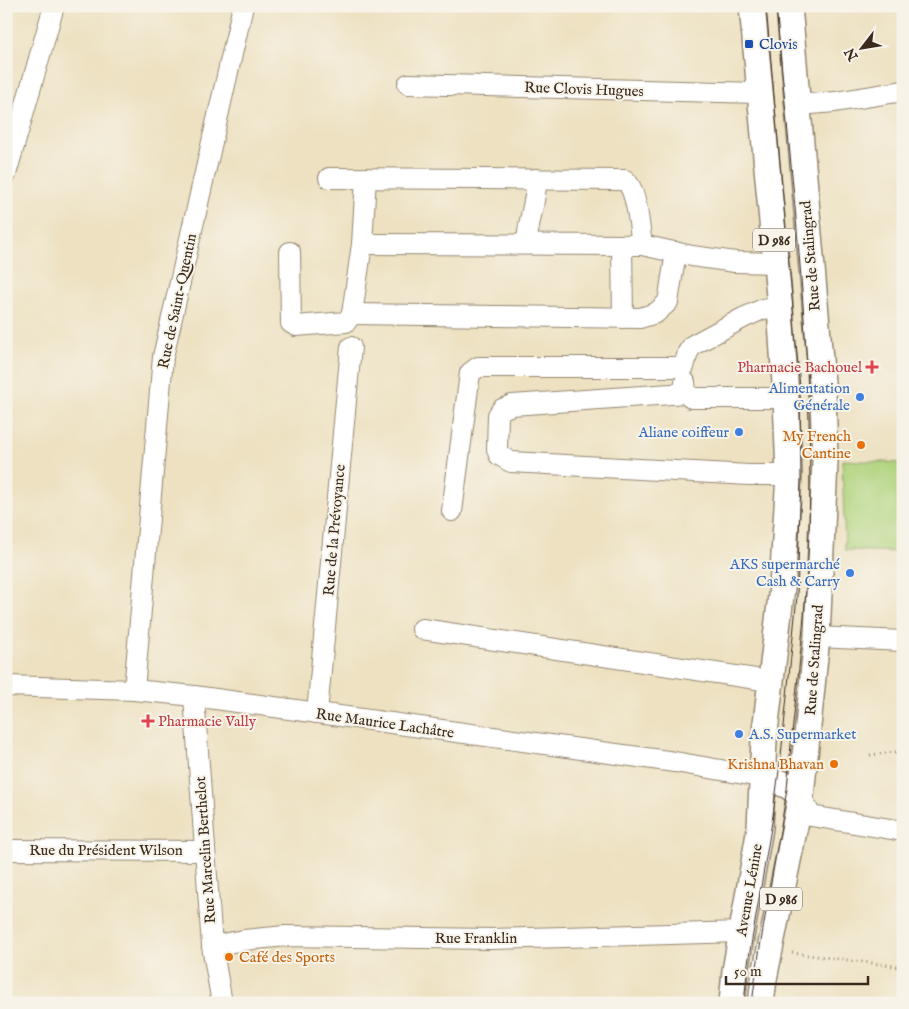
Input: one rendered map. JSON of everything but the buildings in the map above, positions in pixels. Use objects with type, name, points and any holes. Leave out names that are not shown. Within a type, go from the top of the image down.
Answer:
[{"type":"main road","name":"D 986","points":[[752,6],[780,307],[789,475],[782,587],[770,681],[761,777]]},
{"type":"main road","name":"Rue de Stalingrad","points":[[789,6],[823,394],[825,462],[817,637],[802,796]]},
{"type":"main road","points":[[761,777],[787,785],[802,796]]},
{"type":"main road","name":"Avenue Lénine","points":[[732,1003],[735,971],[760,828],[761,777]]},
{"type":"main road","name":"D 986","points":[[761,1003],[802,796]]},
{"type":"street","points":[[6,174],[54,6]]},
{"type":"street","name":"Rue de Saint-Quentin","points":[[134,690],[163,357],[243,6]]},
{"type":"street","name":"Rue Clovis Hugues","points":[[408,84],[760,93]]},
{"type":"street","points":[[798,105],[835,102],[903,91]]},
{"type":"street","points":[[329,178],[625,180],[629,183],[634,196],[632,245],[623,318]]},
{"type":"street","points":[[290,252],[291,323],[296,326],[346,322],[352,314],[362,244],[366,178]]},
{"type":"street","points":[[527,244],[527,234],[536,194],[536,179]]},
{"type":"street","points":[[362,244],[632,245],[735,262],[776,263]]},
{"type":"street","points":[[352,314],[640,318],[656,313],[668,302],[676,252]]},
{"type":"street","points":[[780,307],[763,309],[693,345],[688,352],[684,368],[686,393],[691,398],[786,398]]},
{"type":"street","name":"Rue de la Prévoyance","points":[[317,714],[351,347]]},
{"type":"street","points":[[452,511],[470,373],[478,367],[684,368]]},
{"type":"street","points":[[686,393],[512,405],[502,409],[498,414],[497,449],[499,455],[511,462],[749,475],[789,475]]},
{"type":"street","points":[[422,628],[770,681]]},
{"type":"street","points":[[817,637],[903,641]]},
{"type":"street","name":"Rue Maurice Lachâtre","points":[[6,686],[134,690],[194,696],[675,762],[761,777]]},
{"type":"street","name":"Rue Marcelin Berthelot","points":[[194,696],[212,946],[222,1003]]},
{"type":"street","points":[[802,796],[811,816],[903,831]]},
{"type":"street","name":"Rue du Président Wilson","points":[[6,850],[205,851]]},
{"type":"street","name":"Rue Franklin","points":[[212,946],[244,940],[286,936],[493,939],[742,932]]},
{"type":"path","points":[[870,755],[903,751]]},
{"type":"path","points":[[770,950],[903,966]]},
{"type":"green space","points":[[842,460],[903,463],[903,552],[845,550]]},
{"type":"tram line","points":[[744,1003],[748,963],[772,822],[781,756],[797,596],[801,479],[800,388],[766,6]]},
{"type":"tram line","points":[[752,1003],[787,789],[805,603],[810,490],[806,351],[796,213],[776,6]]},
{"type":"place","name":"Clovis","points":[[749,44]]},
{"type":"place","name":"Pharmacie Bachouel","points":[[872,367]]},
{"type":"place","name":"Alimentation Générale","points":[[860,397]]},
{"type":"place","name":"Aliane coiffeur","points":[[739,432]]},
{"type":"place","name":"My French Cantine","points":[[861,445]]},
{"type":"place","name":"AKS supermarché Cash & Carry","points":[[850,573]]},
{"type":"place","name":"Pharmacie Vally","points":[[148,721]]},
{"type":"place","name":"A.S. Supermarket","points":[[739,734]]},
{"type":"place","name":"Krishna Bhavan","points":[[834,764]]},
{"type":"place","name":"Café des Sports","points":[[229,957]]}]
